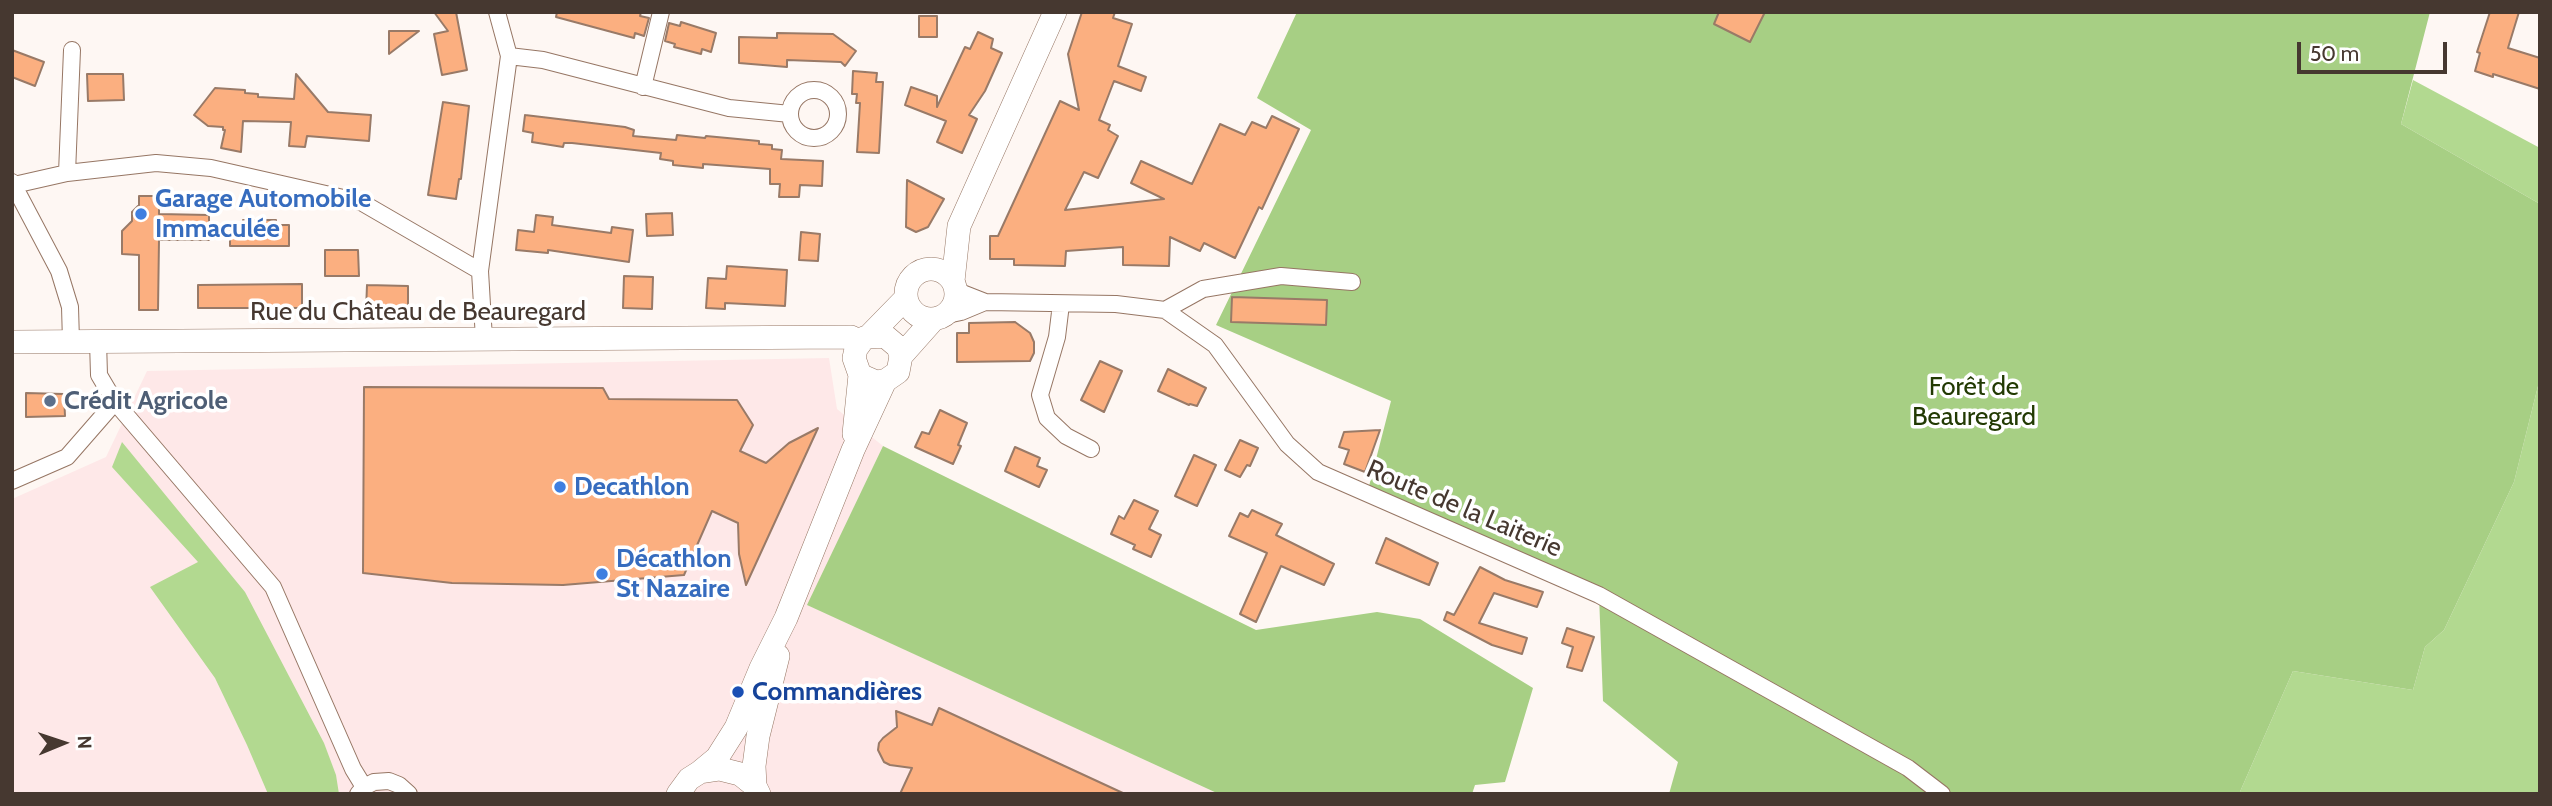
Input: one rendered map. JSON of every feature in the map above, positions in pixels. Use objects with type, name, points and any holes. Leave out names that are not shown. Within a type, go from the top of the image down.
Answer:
[{"type":"main road","points":[[853,450],[858,371],[856,349],[906,298],[909,282],[959,226],[1055,12]]},
{"type":"main road","points":[[825,338],[858,371],[876,383],[885,381],[898,372],[901,356],[956,300],[959,226]]},
{"type":"main road","points":[[920,271],[939,270],[955,286]]},
{"type":"main road","points":[[906,298],[915,314],[923,319],[940,317]]},
{"type":"main road","points":[[864,339],[877,335],[893,341],[901,356]]},
{"type":"main road","name":"Rue du Château de Beauregard","points":[[12,342],[864,339]]},
{"type":"main road","points":[[676,792],[717,758],[736,728],[786,618],[853,450],[885,381]]},
{"type":"main road","points":[[757,790],[754,766],[758,736],[786,618]]},
{"type":"main road","points":[[701,772],[720,769],[740,774],[757,790]]},
{"type":"street","points":[[484,339],[481,271],[509,55],[497,12]]},
{"type":"street","points":[[643,87],[660,12]]},
{"type":"street","points":[[67,173],[72,50]]},
{"type":"street","points":[[509,55],[543,60],[729,108],[790,114]]},
{"type":"street","points":[[71,341],[70,307],[59,271],[13,184],[67,173],[156,163],[211,168],[361,202],[481,271]]},
{"type":"street","points":[[1165,310],[1203,289],[1281,276],[1352,282]]},
{"type":"street","name":"Route de la Laiterie","points":[[955,286],[985,302]]},
{"type":"street","name":"Route de la Laiterie","points":[[940,317],[985,302],[1116,304],[1165,310],[1215,345],[1287,444],[1318,472],[1599,595],[1908,768],[1942,794]]},
{"type":"street","points":[[1061,304],[1057,337],[1040,395],[1047,418],[1066,436],[1090,449]]},
{"type":"street","points":[[98,341],[99,375],[115,402],[273,587],[361,790],[374,782],[389,781],[409,794]]},
{"type":"street","points":[[12,481],[67,457],[115,402]]},
{"type":"shaded area","points":[[829,358],[837,409],[883,446],[808,605],[1219,794],[12,794],[12,499],[106,457],[147,371]]},
{"type":"green space","name":"Forêt de Beauregard","points":[[1297,12],[2430,12],[2401,124],[2540,204],[2540,378],[2514,482],[2444,630],[2425,647],[2413,690],[2293,671],[2239,794],[1669,794],[1678,762],[1603,701],[1599,595],[1367,494],[1391,401],[1216,325],[1311,130],[1257,98]]},
{"type":"green space","points":[[2413,80],[2540,148],[2540,204],[2401,124]]},
{"type":"green space","points":[[2540,378],[2540,794],[2239,794],[2293,671],[2413,690],[2425,647],[2444,630],[2514,482]]},
{"type":"green space","points":[[122,442],[245,592],[324,743],[336,775],[339,794],[268,794],[215,678],[150,587],[198,562],[112,467]]},
{"type":"green space","points":[[883,446],[1256,630],[1377,612],[1420,619],[1533,688],[1505,782],[1475,785],[1472,794],[1219,794],[807,605]]},
{"type":"building","points":[[434,12],[456,12],[467,70],[442,75],[434,34],[448,31]]},
{"type":"building","points":[[557,12],[641,12],[640,16],[649,18],[644,36],[635,33],[634,38],[556,17]]},
{"type":"building","points":[[1082,12],[1115,12],[1113,18],[1132,24],[1118,66],[1146,77],[1141,91],[1114,81],[1099,120],[1110,125],[1108,130],[1118,136],[1098,178],[1084,172],[1065,210],[1164,199],[1131,183],[1141,161],[1192,184],[1220,124],[1245,135],[1252,122],[1266,128],[1272,116],[1299,129],[1262,209],[1259,207],[1235,258],[1204,243],[1200,251],[1170,237],[1169,266],[1123,265],[1123,247],[1066,251],[1065,266],[1014,265],[1014,259],[990,259],[990,236],[998,236],[1060,101],[1079,110],[1068,54]]},
{"type":"building","points":[[1719,12],[1765,12],[1750,42],[1714,24]]},
{"type":"building","points":[[2490,12],[2519,12],[2508,48],[2540,58],[2540,89],[2475,71],[2480,53],[2477,52]]},
{"type":"building","points":[[919,16],[937,16],[937,37],[919,37]]},
{"type":"building","points":[[681,22],[716,33],[711,52],[702,49],[701,54],[674,47],[675,44],[665,41],[669,23],[680,26]]},
{"type":"building","points":[[389,31],[419,31],[389,54]]},
{"type":"building","points":[[978,32],[993,39],[991,48],[1002,53],[985,91],[969,115],[977,119],[962,153],[937,142],[946,121],[905,105],[911,87],[937,96],[937,107],[965,47],[970,49]]},
{"type":"building","points":[[777,33],[833,34],[856,51],[845,66],[841,62],[787,60],[787,67],[739,63],[739,37],[777,38]]},
{"type":"building","points":[[12,50],[44,62],[35,86],[12,77]]},
{"type":"building","points":[[853,71],[877,73],[876,82],[883,82],[879,153],[857,152],[860,103],[856,103],[857,94],[852,94]]},
{"type":"building","points":[[87,74],[123,74],[124,100],[88,101]]},
{"type":"building","points":[[296,74],[328,112],[371,115],[369,141],[307,136],[305,147],[289,146],[291,122],[243,121],[241,152],[221,148],[225,130],[223,127],[208,126],[194,115],[215,88],[245,90],[245,93],[258,94],[258,97],[294,99]]},
{"type":"building","points":[[443,102],[469,106],[461,179],[456,199],[428,195]]},
{"type":"building","points":[[525,115],[625,127],[634,130],[633,136],[676,140],[677,135],[706,136],[759,141],[759,144],[772,145],[772,149],[782,150],[781,159],[823,161],[822,186],[800,185],[799,197],[779,197],[780,184],[770,184],[770,169],[703,164],[703,168],[673,165],[673,161],[660,159],[661,153],[572,143],[564,143],[563,147],[532,142],[533,133],[523,131]]},
{"type":"building","points":[[907,180],[944,199],[928,227],[916,232],[906,227]]},
{"type":"building","points":[[139,196],[159,196],[159,214],[209,215],[209,240],[159,240],[158,310],[139,310],[139,255],[122,254],[122,231],[132,221],[132,212],[139,205]]},
{"type":"building","points":[[672,213],[673,235],[647,236],[646,214]]},
{"type":"building","points":[[536,215],[553,217],[552,225],[611,233],[612,227],[633,230],[629,262],[548,250],[548,253],[516,250],[518,230],[534,232]]},
{"type":"building","points":[[243,220],[276,220],[276,225],[289,225],[289,246],[230,246],[230,228],[243,228]]},
{"type":"building","points":[[801,232],[820,234],[818,261],[799,260]]},
{"type":"building","points":[[325,250],[358,250],[359,276],[325,276]]},
{"type":"building","points":[[727,266],[787,270],[785,306],[725,303],[725,309],[706,308],[708,278],[726,279]]},
{"type":"building","points":[[624,276],[653,277],[652,309],[623,308]]},
{"type":"building","points":[[302,284],[302,308],[198,308],[198,285]]},
{"type":"building","points":[[367,285],[408,286],[408,311],[366,311]]},
{"type":"building","points":[[1232,297],[1327,300],[1326,325],[1231,322]]},
{"type":"building","points":[[1015,322],[1030,333],[1034,342],[1034,353],[1030,361],[957,362],[957,333],[969,333],[969,323]]},
{"type":"building","points":[[1100,361],[1122,371],[1104,412],[1081,400]]},
{"type":"building","points":[[1168,369],[1206,388],[1197,406],[1158,391]]},
{"type":"building","points":[[364,387],[603,388],[609,399],[737,400],[753,425],[740,451],[766,463],[789,443],[818,428],[746,585],[739,554],[738,523],[712,511],[684,575],[563,585],[452,583],[363,573]]},
{"type":"building","points":[[26,393],[64,394],[65,416],[26,417]]},
{"type":"building","points":[[940,410],[967,423],[953,464],[915,447],[922,432],[929,434]]},
{"type":"building","points":[[1380,430],[1365,472],[1344,464],[1349,450],[1339,447],[1344,432]]},
{"type":"building","points":[[1240,440],[1258,448],[1250,466],[1247,465],[1240,477],[1225,470]]},
{"type":"building","points":[[1015,447],[1040,458],[1037,466],[1047,470],[1039,487],[1005,471]]},
{"type":"building","points":[[1194,455],[1216,465],[1197,506],[1175,496]]},
{"type":"building","points":[[1134,500],[1158,511],[1149,529],[1161,535],[1151,557],[1133,549],[1135,545],[1111,534],[1119,516],[1124,519]]},
{"type":"building","points":[[1252,510],[1282,524],[1276,535],[1334,564],[1324,585],[1281,566],[1256,622],[1240,614],[1267,553],[1229,536],[1240,513],[1248,517]]},
{"type":"building","points":[[1386,538],[1438,563],[1429,585],[1376,563]]},
{"type":"building","points":[[1480,567],[1505,580],[1543,592],[1537,607],[1494,593],[1479,623],[1527,638],[1522,654],[1492,645],[1444,620],[1447,612],[1454,615]]},
{"type":"building","points":[[1567,628],[1594,637],[1582,671],[1567,667],[1573,647],[1562,643]]},
{"type":"building","points":[[939,708],[1125,794],[900,794],[912,768],[884,762],[878,750],[879,743],[897,727],[896,711],[932,725]]},
{"type":"place","name":"Garage Automobile Immaculée","points":[[141,214]]},
{"type":"place","name":"Crédit Agricole","points":[[50,401]]},
{"type":"place","name":"Decathlon","points":[[560,487]]},
{"type":"place","name":"Décathlon St Nazaire","points":[[602,574]]},
{"type":"place","name":"Commandières","points":[[738,692]]}]
